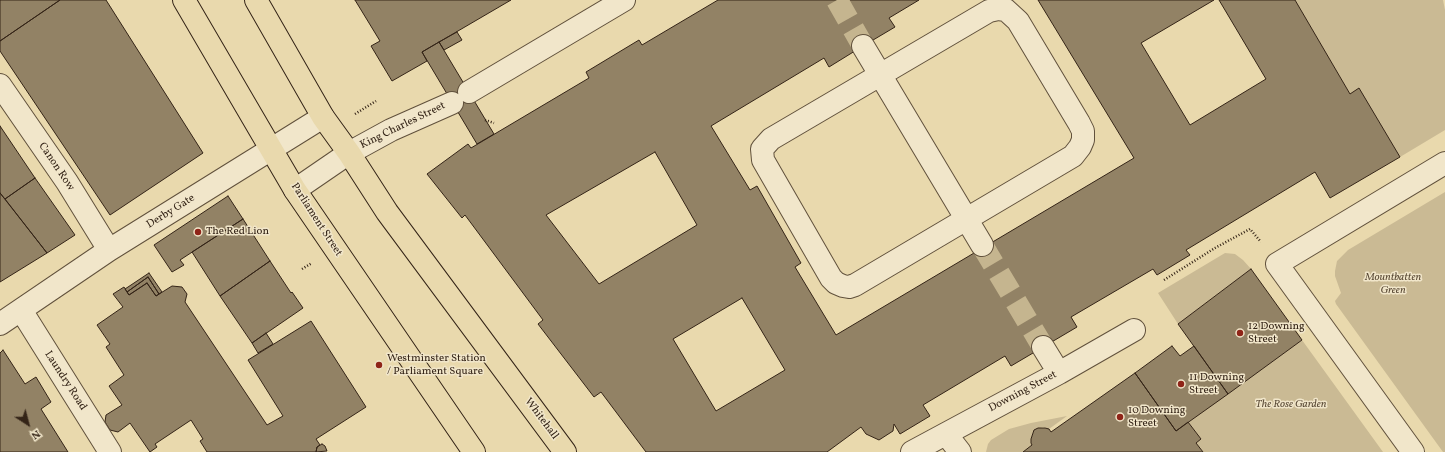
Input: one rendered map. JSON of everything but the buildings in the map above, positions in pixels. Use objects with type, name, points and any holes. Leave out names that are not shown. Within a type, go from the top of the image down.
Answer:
[{"type":"main road","name":"Parliament Street","points":[[184,0],[295,190],[474,452]]},
{"type":"main road","points":[[256,0],[323,117],[349,153]]},
{"type":"main road","name":"Whitehall","points":[[349,153],[387,212],[565,452]]},
{"type":"street","name":"King Charles Street","points":[[295,190],[349,153],[391,130],[461,97],[624,0]]},
{"type":"street","points":[[998,9],[1006,10],[1018,21],[1075,116],[1084,140],[1073,156],[855,285],[849,287],[842,286],[831,278],[763,160],[762,149],[771,139],[881,75],[989,11],[998,9]]},
{"type":"street","points":[[863,46],[982,245]]},
{"type":"street","name":"Canon Row","points":[[0,85],[66,182],[109,250]]},
{"type":"street","name":"Derby Gate","points":[[0,324],[109,250],[323,117]]},
{"type":"street","points":[[1413,452],[1277,264],[1445,164]]},
{"type":"street","name":"Laundry Road","points":[[20,310],[42,347],[110,452]]},
{"type":"street","name":"Downing Street","points":[[912,452],[1059,373],[1134,330]]},
{"type":"street","points":[[1043,347],[1059,373]]},
{"type":"street","points":[[946,434],[960,452]]},
{"type":"path","points":[[355,114],[376,101]]},
{"type":"path","points":[[485,120],[494,123]]},
{"type":"path","points":[[1164,280],[1215,248],[1250,229],[1277,264]]},
{"type":"green space","points":[[1295,0],[1443,0],[1445,10],[1445,130],[1400,157],[1359,89],[1350,94]]},
{"type":"green space","name":"Mountbatten Green","points":[[1445,192],[1445,452],[1443,452],[1336,304],[1335,301],[1341,293],[1335,276],[1335,271],[1337,261],[1348,250]]},
{"type":"green space","points":[[1225,253],[1235,254],[1251,269],[1178,324],[1158,293]]},
{"type":"green space","name":"The Rose Garden","points":[[1302,340],[1383,452],[1203,452],[1196,443],[1201,439],[1188,422]]},
{"type":"green space","points":[[1067,416],[1049,429],[1043,427],[1034,430],[1031,439],[1032,445],[1023,452],[986,452],[988,444],[991,440],[1009,429]]},
{"type":"tunnel","points":[[837,0],[863,46]]},
{"type":"tunnel","points":[[982,245],[1043,347]]},
{"type":"place","name":"The Red Lion","points":[[198,232]]},
{"type":"place","name":"12 Downing Street","points":[[1240,333]]},
{"type":"place","name":"Westminster Station / Parliament Square","points":[[379,365]]},
{"type":"place","name":"11 Downing Street","points":[[1181,384]]},
{"type":"place","name":"10 Downing Street","points":[[1120,417]]}]
